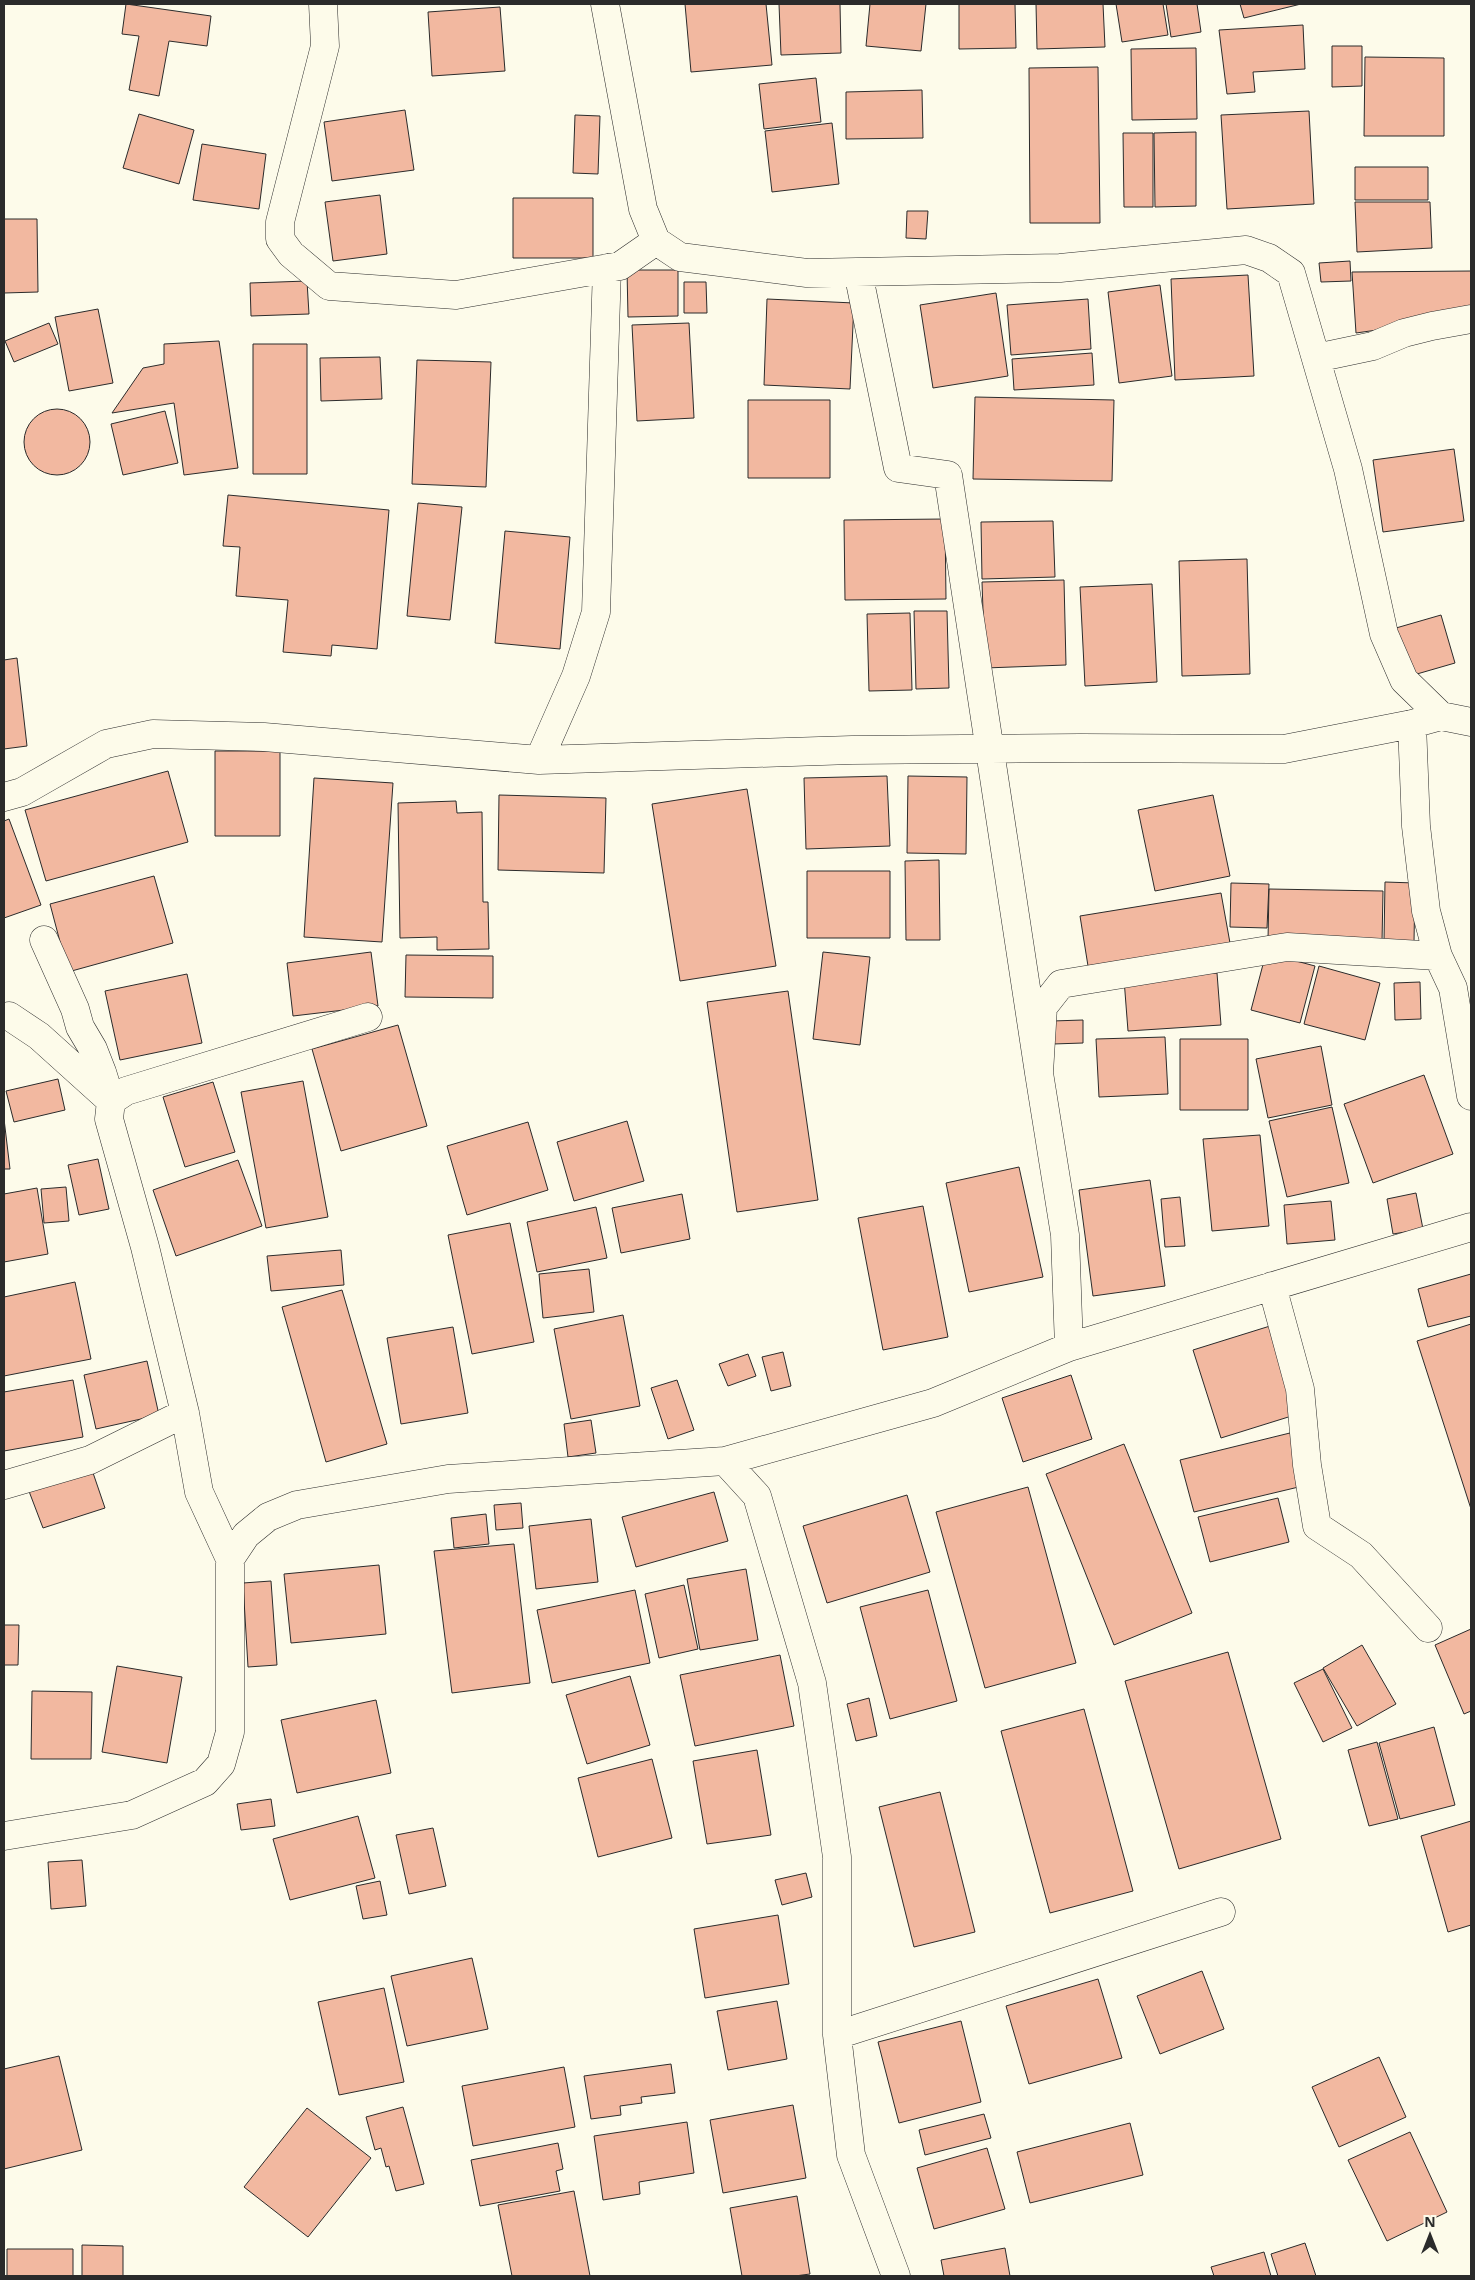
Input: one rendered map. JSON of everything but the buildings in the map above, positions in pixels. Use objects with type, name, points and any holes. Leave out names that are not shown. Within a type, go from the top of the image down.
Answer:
[{"type":"street","points":[[323,4],[325,46],[280,222],[280,239],[291,254],[329,286],[456,295],[620,266],[656,241]]},
{"type":"street","points":[[606,4],[643,209],[656,241],[680,257],[807,273],[1060,268],[1246,250],[1269,258],[1291,273],[1348,469],[1384,634],[1404,680],[1442,716]]},
{"type":"street","points":[[539,760],[576,676],[596,612],[607,268]]},
{"type":"street","points":[[858,272],[898,468],[948,475],[988,749],[1065,1235],[1068,1347]]},
{"type":"street","points":[[1316,358],[1373,346],[1404,333],[1471,319]]},
{"type":"street","points":[[4,798],[22,792],[106,744],[152,734],[264,737],[539,760],[852,750],[1284,749],[1412,724],[1442,716],[1471,722]]},
{"type":"street","points":[[1412,724],[1416,826],[1426,911],[1438,956],[1453,988],[1471,1096]]},
{"type":"street","points":[[4,1836],[132,1815],[205,1782],[221,1764],[230,1732],[230,1559],[199,1492],[185,1413],[145,1247],[109,1119],[111,1101],[93,1049],[80,1027],[75,1009],[44,940]]},
{"type":"street","points":[[1039,1073],[1043,1007],[1061,984],[1287,947],[1438,956]]},
{"type":"street","points":[[9,1016],[39,1036],[111,1101]]},
{"type":"street","points":[[111,1101],[126,1092],[368,1017]]},
{"type":"street","points":[[230,1559],[246,1535],[268,1517],[297,1505],[448,1479],[725,1461],[933,1403],[1068,1347],[1471,1227]]},
{"type":"street","points":[[1272,1286],[1300,1388],[1307,1465],[1317,1526],[1361,1555],[1428,1628]]},
{"type":"street","points":[[4,1486],[90,1460],[185,1413]]},
{"type":"street","points":[[725,1461],[757,1496],[812,1683],[837,1857],[837,2035],[851,2155],[891,2274]]},
{"type":"street","points":[[837,2035],[1221,1912]]}]
